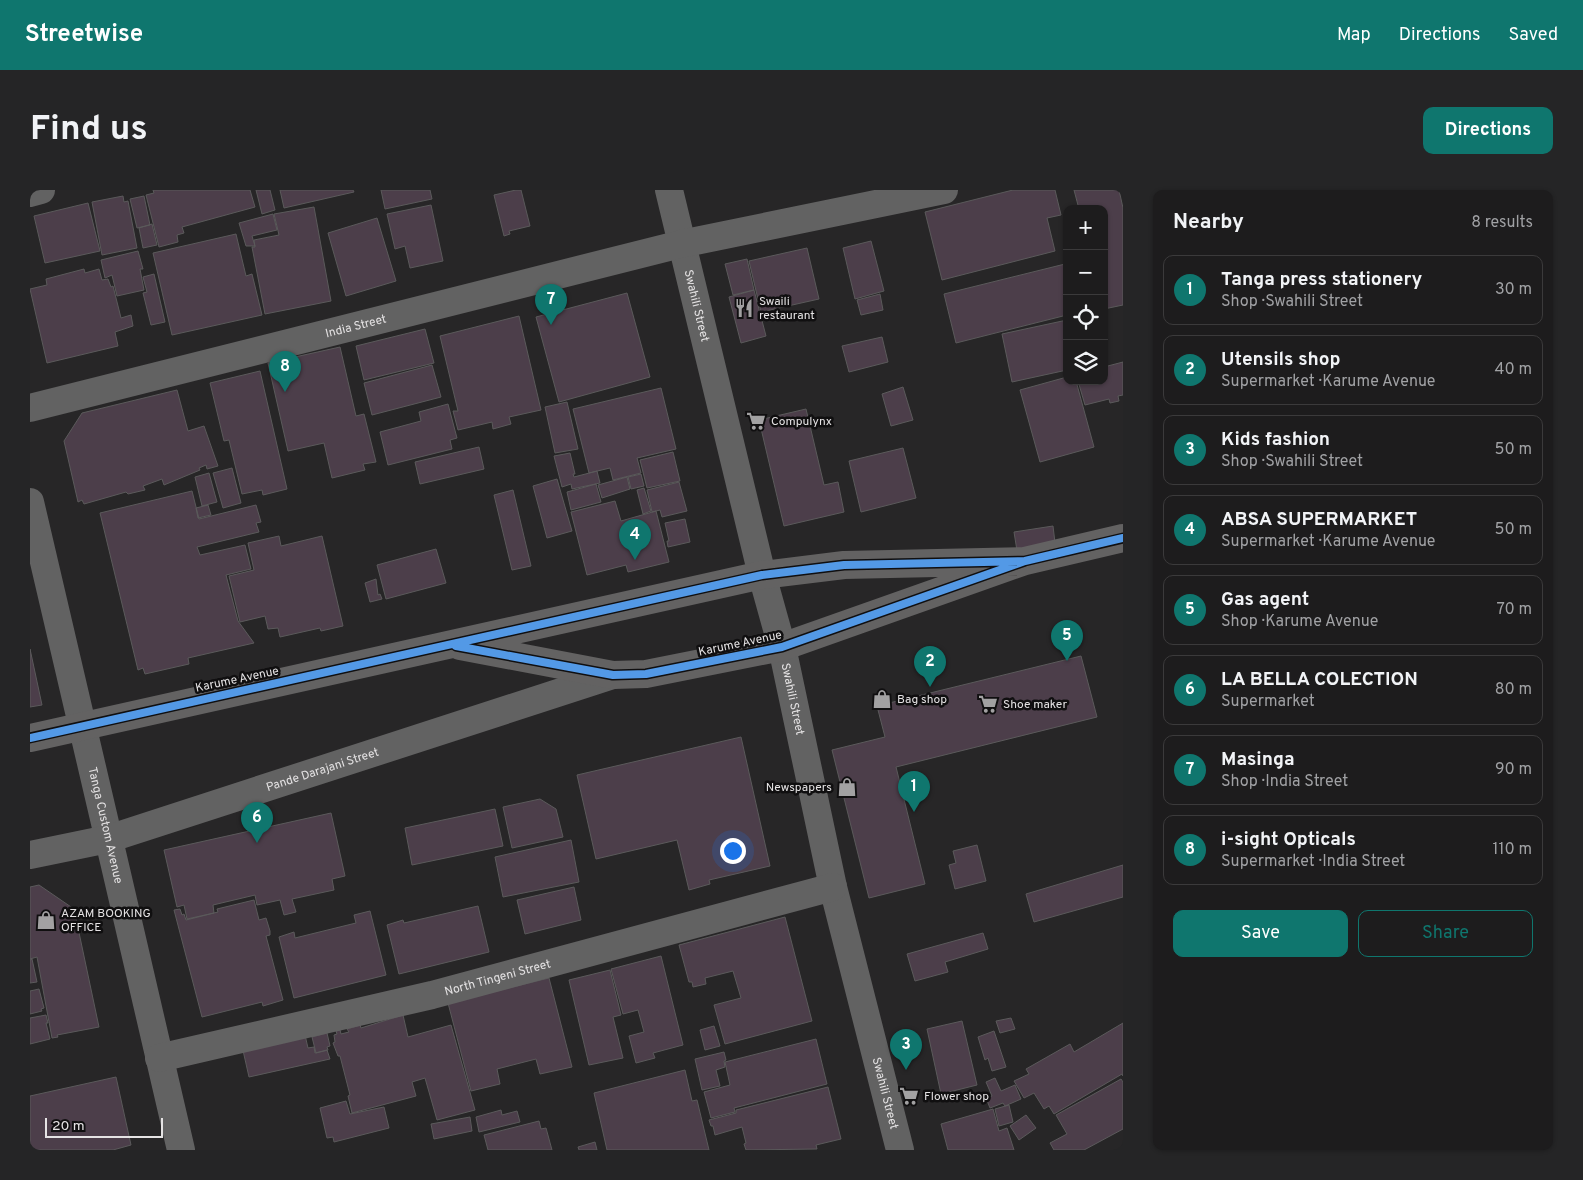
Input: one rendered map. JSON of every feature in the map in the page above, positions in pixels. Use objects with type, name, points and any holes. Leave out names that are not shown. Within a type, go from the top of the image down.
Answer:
[{"type":"main road","name":"Karume Avenue","points":[[449,644],[613,675],[646,674],[782,647],[1025,561],[1123,538]]},
{"type":"main road","name":"Karume Avenue","points":[[30,738],[762,575],[844,565],[1025,561]]},
{"type":"street","points":[[30,193],[41,190]]},
{"type":"street","name":"Swahili Street","points":[[669,190],[762,575],[782,647],[833,887],[900,1150]]},
{"type":"street","name":"India Street","points":[[30,408],[681,244],[944,190]]},
{"type":"street","name":"Tanga Custom Avenue","points":[[30,502],[181,1150]]},
{"type":"street","name":"Pande Darajani Street","points":[[30,855],[108,839],[613,675]]},
{"type":"street","name":"North Tingeni Street","points":[[159,1058],[432,995],[833,887]]},
{"type":"building","points":[[153,190],[250,190],[255,207],[182,227],[184,233],[177,235],[178,242],[159,247],[146,195],[154,193]]},
{"type":"building","points":[[256,190],[270,190],[275,210],[262,214]]},
{"type":"building","points":[[280,190],[353,190],[354,192],[284,208]]},
{"type":"building","points":[[381,190],[430,190],[432,199],[385,209]]},
{"type":"building","points":[[521,190],[530,226],[509,231],[510,234],[504,236],[494,195]]},
{"type":"building","points":[[1013,190],[1055,190],[1061,215],[1047,218],[1055,251],[942,280],[925,212]]},
{"type":"building","points":[[1074,190],[1119,190],[1123,208],[1123,305],[1108,308],[1108,205],[1078,205]]},
{"type":"building","points":[[123,196],[124,202],[128,201],[137,248],[102,255],[92,202]]},
{"type":"building","points":[[144,196],[150,225],[137,228],[130,199]]},
{"type":"building","points":[[88,203],[100,251],[45,263],[34,216]]},
{"type":"building","points":[[431,205],[443,261],[410,268],[405,246],[395,249],[387,214]]},
{"type":"building","points":[[314,207],[331,301],[265,314],[252,247],[255,247],[254,240],[279,235],[274,214]]},
{"type":"building","points":[[273,214],[277,230],[252,236],[255,246],[246,246],[239,223]]},
{"type":"building","points":[[377,218],[396,281],[346,296],[328,233]]},
{"type":"building","points":[[152,224],[157,245],[143,248],[139,228]]},
{"type":"building","points":[[236,234],[246,276],[252,274],[262,315],[172,335],[153,253]]},
{"type":"building","points":[[871,241],[884,291],[855,299],[843,248]]},
{"type":"building","points":[[807,248],[819,299],[761,312],[749,261]]},
{"type":"building","points":[[138,251],[143,269],[140,269],[144,290],[117,296],[112,275],[105,278],[101,260]]},
{"type":"building","points":[[747,259],[754,290],[733,295],[725,264]]},
{"type":"building","points":[[1063,264],[1063,316],[956,343],[944,294]]},
{"type":"building","points":[[84,269],[85,273],[99,269],[102,280],[108,279],[111,287],[113,286],[121,318],[131,315],[133,326],[115,332],[118,346],[47,363],[30,289],[47,285],[46,279]]},
{"type":"building","points":[[154,274],[165,322],[151,325],[143,293],[147,292],[143,277]]},
{"type":"building","points":[[754,290],[766,336],[741,343],[729,297]]},
{"type":"building","points":[[627,293],[650,377],[559,402],[536,317]]},
{"type":"building","points":[[880,294],[883,310],[861,315],[857,300]]},
{"type":"building","points":[[519,316],[541,410],[509,417],[511,424],[493,429],[492,422],[458,430],[453,411],[458,411],[440,336]]},
{"type":"building","points":[[1063,321],[1063,371],[1012,382],[1002,334]]},
{"type":"building","points":[[425,329],[434,363],[364,380],[356,346]]},
{"type":"building","points":[[882,337],[888,362],[849,372],[842,346]]},
{"type":"building","points":[[340,347],[356,416],[364,414],[376,462],[363,464],[365,470],[332,478],[324,443],[288,451],[268,363]]},
{"type":"building","points":[[1123,362],[1123,395],[1118,396],[1119,401],[1110,403],[1109,399],[1085,405],[1079,385],[1108,385],[1108,366]]},
{"type":"building","points":[[432,365],[441,397],[372,415],[364,383]]},
{"type":"building","points":[[260,371],[287,489],[263,495],[262,490],[242,494],[229,440],[224,441],[210,383]]},
{"type":"building","points":[[1063,378],[1063,385],[1077,385],[1094,447],[1040,462],[1020,390]]},
{"type":"building","points":[[903,387],[913,420],[891,426],[882,394]]},
{"type":"building","points":[[661,388],[676,449],[637,458],[641,473],[613,480],[610,468],[589,473],[573,409]]},
{"type":"building","points":[[177,390],[188,431],[204,426],[218,466],[207,469],[206,465],[199,468],[200,470],[164,485],[162,479],[143,486],[145,490],[128,494],[126,492],[84,504],[82,500],[78,502],[64,441],[82,413]]},
{"type":"building","points":[[567,402],[578,449],[555,453],[545,407]]},
{"type":"building","points":[[448,404],[457,438],[450,440],[452,449],[388,465],[380,432],[421,421],[419,412]]},
{"type":"building","points":[[806,409],[824,485],[838,482],[844,512],[784,526],[759,420]]},
{"type":"building","points":[[479,447],[484,469],[420,484],[415,462]]},
{"type":"building","points":[[903,448],[916,498],[861,512],[849,461]]},
{"type":"building","points":[[673,452],[680,481],[647,488],[640,460]]},
{"type":"building","points":[[570,453],[574,477],[597,471],[600,483],[572,489],[571,484],[562,487],[554,456]]},
{"type":"building","points":[[232,468],[241,503],[223,508],[213,473]]},
{"type":"building","points":[[209,473],[217,502],[202,506],[195,477]]},
{"type":"building","points":[[641,474],[644,486],[631,489],[628,477]]},
{"type":"building","points":[[627,477],[630,489],[602,498],[598,485]]},
{"type":"building","points":[[557,479],[572,531],[547,538],[533,486]]},
{"type":"building","points":[[679,482],[687,511],[662,517],[660,510],[652,512],[647,490]]},
{"type":"building","points":[[596,484],[601,502],[571,510],[567,492]]},
{"type":"building","points":[[644,488],[651,511],[643,514],[637,490]]},
{"type":"building","points":[[513,490],[531,566],[512,570],[494,495]]},
{"type":"building","points":[[192,491],[199,519],[256,505],[261,522],[256,523],[259,532],[197,547],[200,555],[245,545],[251,569],[226,575],[238,621],[254,643],[188,658],[189,664],[145,674],[143,668],[138,670],[100,513]]},
{"type":"building","points":[[615,501],[621,521],[656,511],[669,562],[628,572],[626,565],[587,575],[571,512]]},
{"type":"building","points":[[208,505],[211,515],[198,518],[196,508]]},
{"type":"building","points":[[685,519],[690,542],[668,547],[667,541],[669,541],[665,523]]},
{"type":"building","points":[[1053,526],[1056,551],[1018,557],[1014,532]]},
{"type":"building","points":[[279,536],[281,546],[322,536],[343,626],[321,631],[320,628],[280,637],[278,628],[268,629],[265,616],[240,622],[229,576],[254,570],[248,543]]},
{"type":"building","points":[[436,549],[446,583],[386,599],[377,565]]},
{"type":"building","points":[[376,579],[378,595],[380,594],[382,599],[370,602],[365,583]]},
{"type":"building","points":[[30,649],[42,705],[30,707]]},
{"type":"building","points":[[1081,656],[1097,717],[896,767],[925,884],[869,898],[832,750],[885,737],[877,706]]},
{"type":"building","points":[[741,737],[770,866],[709,880],[710,884],[689,890],[677,840],[596,859],[577,775]]},
{"type":"building","points":[[540,799],[556,809],[563,837],[512,848],[503,807]]},
{"type":"building","points":[[495,809],[503,846],[412,865],[405,828]]},
{"type":"building","points":[[331,813],[345,876],[332,879],[334,890],[292,899],[296,912],[284,915],[280,900],[257,905],[255,895],[213,905],[214,913],[187,919],[184,905],[177,907],[164,850]]},
{"type":"building","points":[[571,840],[579,882],[503,897],[495,857]]},
{"type":"building","points":[[977,845],[986,881],[955,889],[949,865],[956,863],[953,851]]},
{"type":"building","points":[[1123,865],[1123,897],[1034,922],[1026,894]]},
{"type":"building","points":[[39,885],[74,909],[99,1027],[57,1035],[58,1037],[52,1038],[37,957],[30,959],[30,887]]},
{"type":"building","points":[[574,887],[581,920],[525,934],[517,900]]},
{"type":"building","points":[[254,900],[259,920],[266,918],[270,931],[270,935],[266,936],[283,1000],[263,1006],[262,1002],[202,1017],[174,910],[180,909],[186,920],[218,912],[217,909]]},
{"type":"building","points":[[478,906],[489,952],[399,974],[387,925],[403,920],[404,923]]},
{"type":"building","points":[[370,911],[386,975],[294,998],[279,937],[294,932],[295,938],[356,923],[354,915]]},
{"type":"building","points":[[785,917],[812,1021],[725,1044],[714,1005],[741,998],[733,971],[705,978],[706,984],[693,987],[692,982],[689,982],[679,945]]},
{"type":"building","points":[[983,933],[988,949],[945,962],[948,972],[915,981],[907,954]]},
{"type":"building","points":[[661,956],[683,1045],[653,1053],[655,1058],[636,1063],[629,1036],[644,1032],[638,1010],[623,1014],[611,969]]},
{"type":"building","points":[[32,959],[37,982],[30,983],[30,960]]},
{"type":"building","points":[[610,970],[621,1015],[613,1017],[623,1058],[589,1065],[569,980]]},
{"type":"building","points":[[549,978],[572,1067],[540,1074],[536,1059],[497,1069],[500,1084],[471,1091],[448,1003]]},
{"type":"building","points":[[39,989],[44,1008],[41,1009],[42,1011],[30,1014],[30,991]]},
{"type":"building","points":[[46,1015],[50,1039],[30,1044],[30,1018]]},
{"type":"building","points":[[403,1015],[408,1037],[451,1025],[475,1110],[437,1120],[425,1078],[412,1082],[416,1096],[352,1113],[348,1096],[350,1095],[340,1056],[338,1056],[333,1043],[335,1042],[334,1035],[337,1034],[336,1031],[340,1030],[341,1034],[349,1032],[347,1029],[360,1025],[361,1028]]},
{"type":"building","points":[[1011,1018],[1015,1029],[1000,1033],[996,1021]]},
{"type":"building","points":[[962,1021],[977,1085],[941,1094],[927,1029]]},
{"type":"building","points":[[1123,1023],[1123,1076],[1122,1074],[1054,1114],[1049,1106],[1044,1109],[1034,1093],[1024,1098],[1014,1081],[1029,1074],[1026,1069],[1070,1044],[1074,1052]]},
{"type":"building","points":[[714,1026],[720,1046],[705,1050],[700,1030]]},
{"type":"building","points":[[994,1031],[1006,1067],[992,1071],[988,1058],[985,1060],[978,1037]]},
{"type":"building","points":[[327,1033],[330,1046],[327,1047],[328,1050],[316,1053],[312,1037]]},
{"type":"building","points":[[305,1035],[308,1048],[314,1047],[315,1053],[327,1050],[330,1059],[249,1077],[242,1046]]},
{"type":"building","points":[[816,1039],[827,1084],[734,1108],[735,1112],[711,1118],[704,1092],[730,1085],[725,1062]]},
{"type":"building","points":[[724,1052],[725,1067],[716,1070],[720,1086],[702,1090],[695,1059]]},
{"type":"building","points":[[685,1070],[692,1101],[697,1100],[709,1150],[607,1150],[594,1093]]},
{"type":"building","points":[[116,1077],[131,1145],[113,1150],[30,1150],[30,1096]]},
{"type":"building","points":[[995,1078],[1001,1091],[1015,1085],[1021,1099],[1005,1106],[1003,1103],[990,1108],[986,1098],[992,1096],[986,1082]]},
{"type":"building","points":[[1121,1079],[1123,1082],[1123,1129],[1084,1150],[1054,1150],[1050,1143],[1067,1134],[1056,1115]]},
{"type":"building","points":[[828,1087],[841,1139],[816,1145],[817,1149],[746,1150],[742,1127],[715,1135],[709,1120],[736,1113],[736,1110]]},
{"type":"building","points":[[346,1101],[350,1114],[384,1107],[389,1128],[334,1142],[333,1137],[327,1138],[320,1108]]},
{"type":"building","points":[[1009,1105],[1013,1122],[999,1126],[995,1109]]},
{"type":"building","points":[[993,1109],[999,1131],[1007,1128],[1014,1150],[948,1150],[941,1124]]},
{"type":"building","points":[[501,1110],[502,1115],[517,1111],[520,1122],[479,1132],[476,1117]]},
{"type":"building","points":[[1026,1115],[1036,1128],[1019,1140],[1010,1126]]},
{"type":"building","points":[[470,1117],[472,1131],[434,1139],[431,1124]]},
{"type":"building","points":[[539,1121],[541,1129],[546,1128],[552,1150],[488,1150],[484,1135]]},
{"type":"building","points":[[595,1142],[597,1150],[579,1150],[578,1147]]},
{"type":"cycle path","points":[[456,646],[613,675],[646,674],[782,647],[1025,561],[1123,538]]},
{"type":"cycle path","points":[[30,738],[762,575],[844,565],[1025,561]]},
{"type":"place","name":"Swaili restaurant","points":[[744,308]]},
{"type":"place","name":"Masinga","points":[[551,325]]},
{"type":"place","name":"i-sight Opticals","points":[[285,392]]},
{"type":"place","name":"Compulynx","points":[[756,421]]},
{"type":"place","name":"ABSA SUPERMARKET","points":[[635,560]]},
{"type":"place","name":"Gas agent","points":[[1067,661]]},
{"type":"place","name":"Utensils shop","points":[[930,687]]},
{"type":"place","name":"Bag shop","points":[[882,699]]},
{"type":"place","name":"Shoe maker","points":[[988,704]]},
{"type":"place","name":"Newspapers","points":[[847,787]]},
{"type":"place","name":"Tanga press stationery","points":[[914,812]]},
{"type":"place","name":"LA BELLA COLECTION","points":[[257,843]]},
{"type":"place","name":"AZAM BOOKING OFFICE","points":[[46,920]]},
{"type":"place","name":"Kids fashion","points":[[906,1070]]},
{"type":"place","name":"Flower shop","points":[[909,1096]]}]
